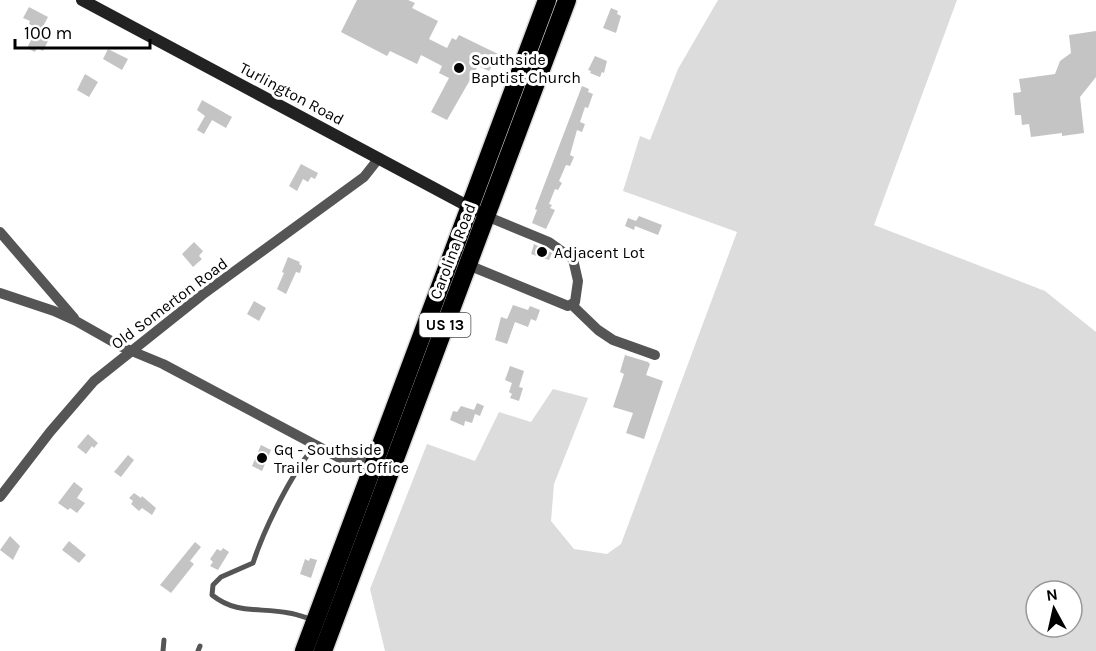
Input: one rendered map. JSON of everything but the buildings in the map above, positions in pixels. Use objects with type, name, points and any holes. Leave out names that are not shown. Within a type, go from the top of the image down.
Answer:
[{"type":"highway","name":"Carolina Road","points":[[304,651],[548,0]]},
{"type":"highway","name":"Carolina Road","points":[[323,651],[567,0]]},
{"type":"street","name":"Turlington Road","points":[[82,0],[486,216]]},
{"type":"street","name":"Old Somerton Road","points":[[0,497],[80,395],[106,370],[364,177],[379,158]]},
{"type":"street","points":[[486,216],[549,242],[573,259],[578,281],[577,296],[572,305]]},
{"type":"street","points":[[0,232],[76,321]]},
{"type":"street","points":[[468,265],[531,292],[568,306],[572,305],[591,324],[613,340],[655,355]]},
{"type":"street","points":[[0,292],[76,321],[122,347],[163,364],[315,446],[349,460],[375,464]]},
{"type":"lane","points":[[315,446],[304,458],[259,545],[253,563],[221,577],[213,585],[212,595],[223,603],[243,609],[288,612],[316,620]]},
{"type":"lane","points":[[163,651],[164,640]]},
{"type":"shaded area","points":[[718,0],[957,0],[874,225],[1045,291],[1096,332],[1096,651],[385,651],[370,589],[427,444],[475,461],[499,412],[531,422],[553,389],[588,398],[554,484],[551,521],[574,549],[607,554],[621,544],[737,232],[623,191],[640,136],[650,140],[678,69]]},
{"type":"place","name":"Southside Baptist Church","points":[[459,68]]},
{"type":"place","name":"Adjacent Lot","points":[[542,252]]},
{"type":"place","name":"Gq - Southside Trailer Court Office","points":[[262,458]]}]
